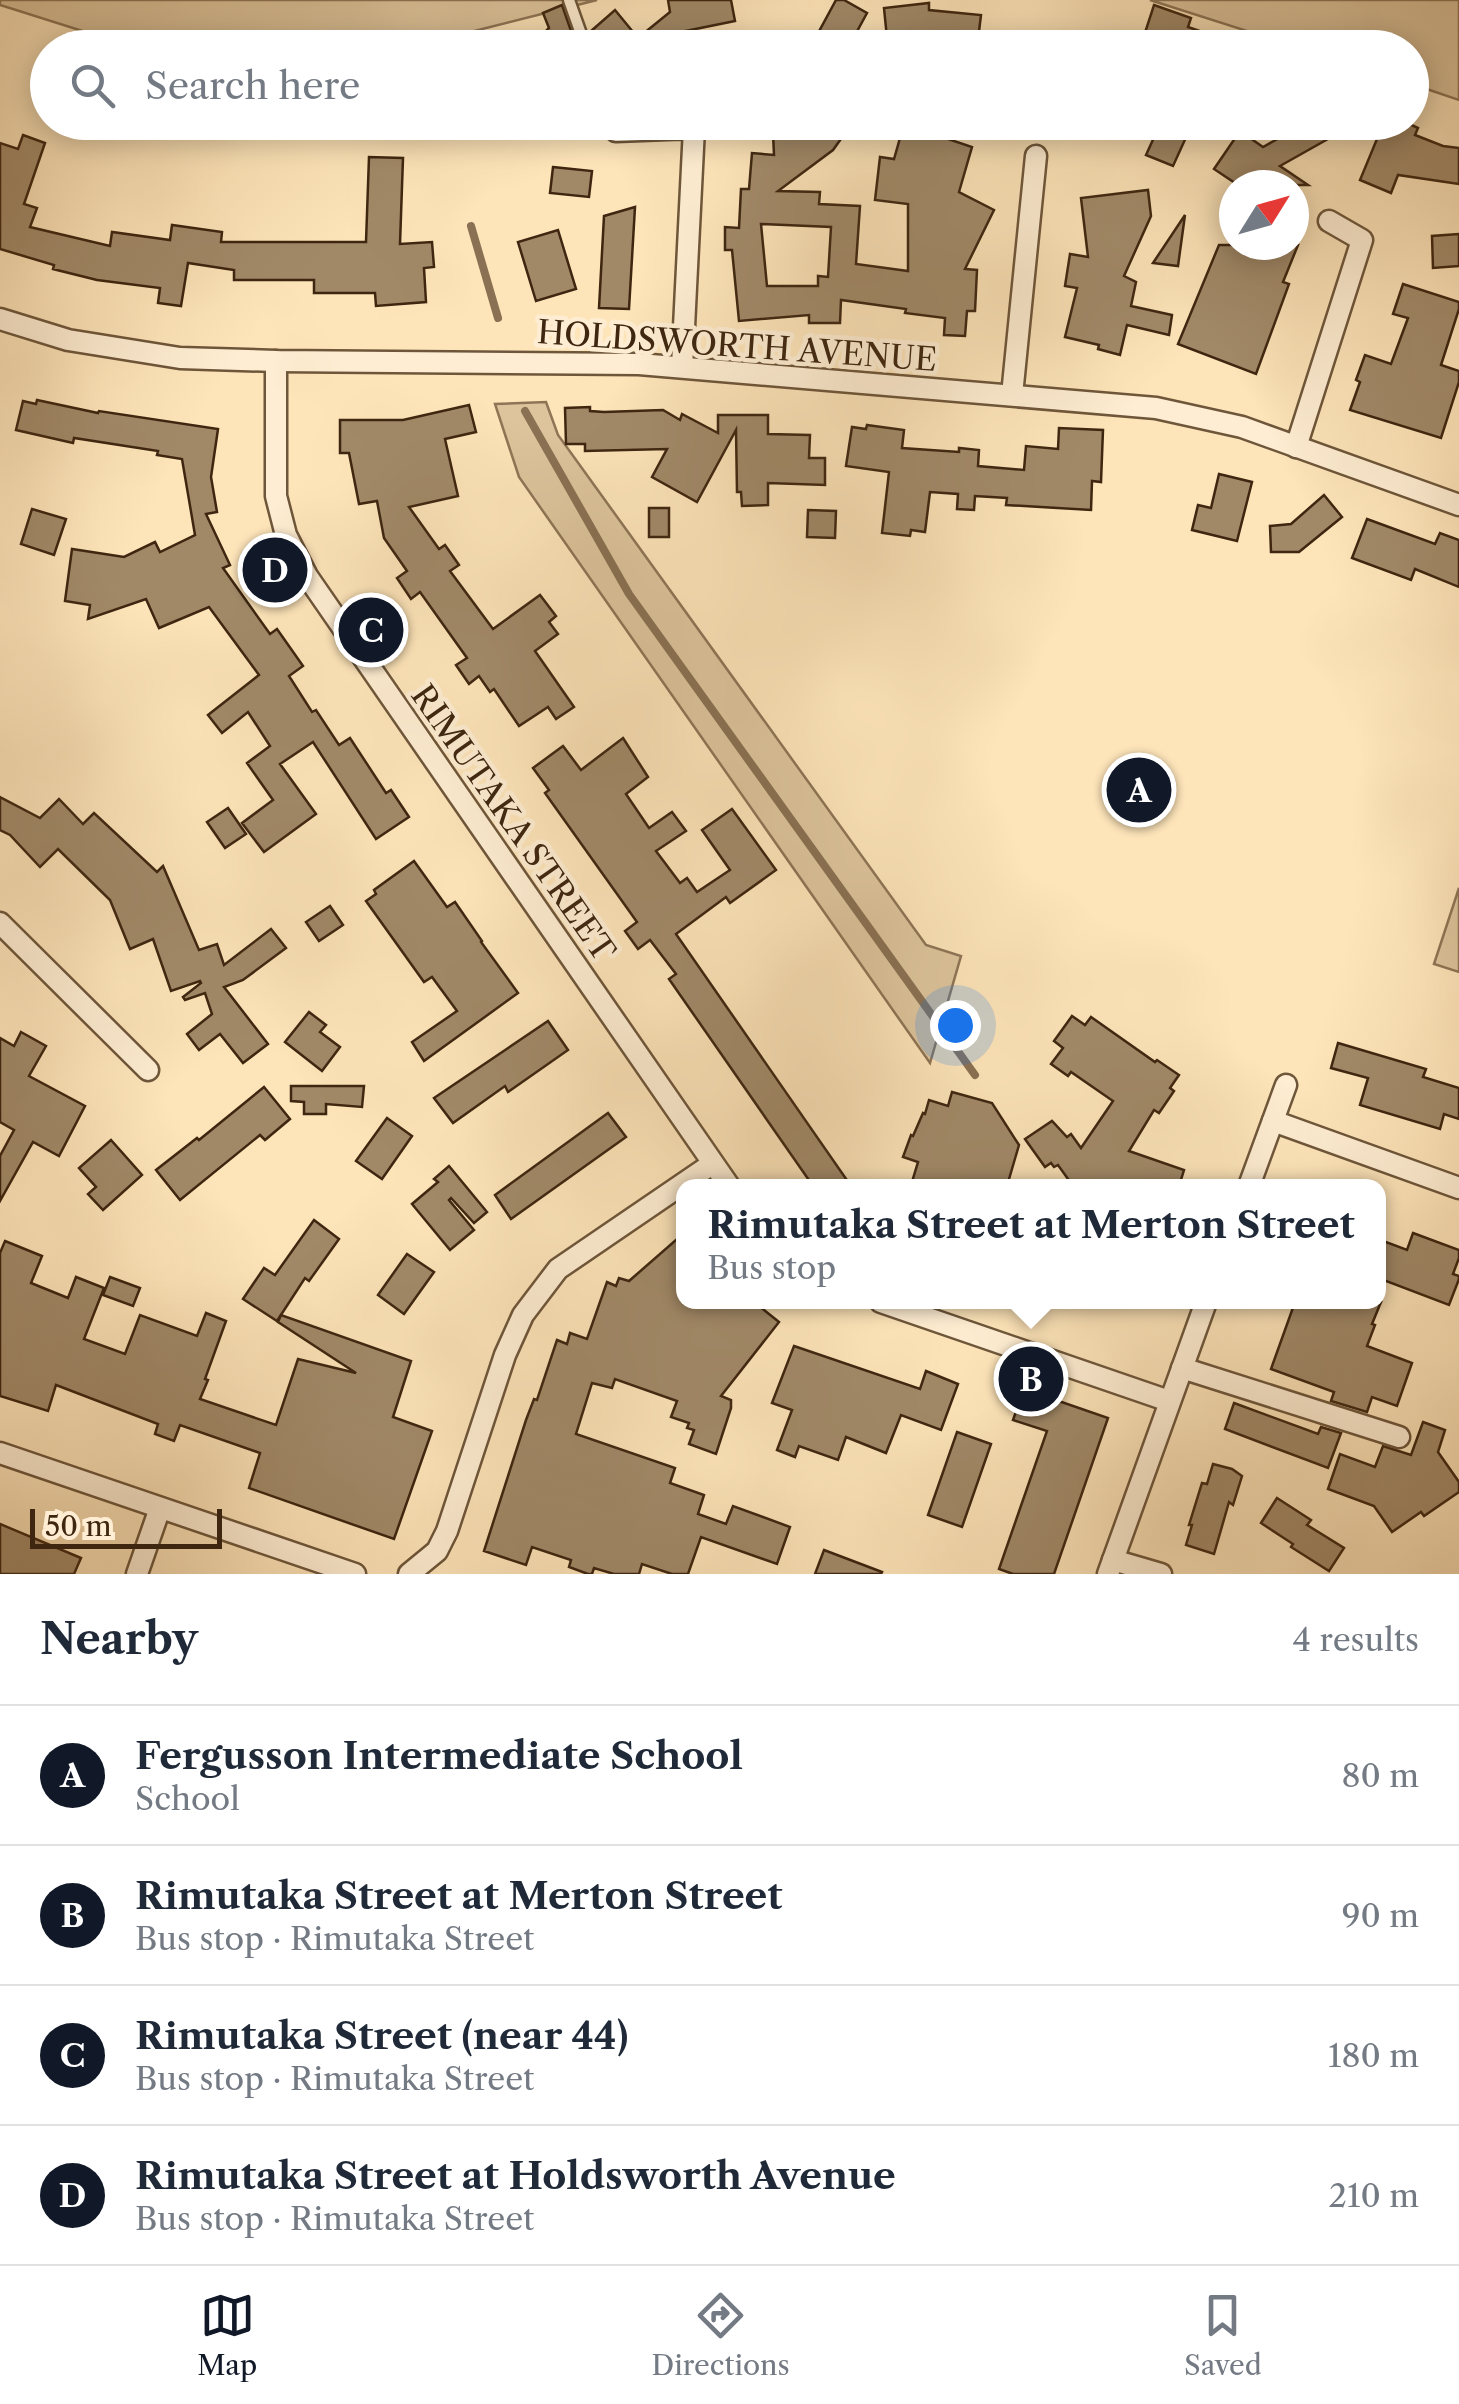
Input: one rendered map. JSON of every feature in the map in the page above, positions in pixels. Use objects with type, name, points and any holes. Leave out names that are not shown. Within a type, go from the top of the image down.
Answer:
[{"type":"street","points":[[682,367],[693,140]]},
{"type":"street","points":[[1012,395],[1036,156]]},
{"type":"street","points":[[1296,446],[1362,240],[1328,221]]},
{"type":"street","name":"HOLDSWORTH AVENUE","points":[[0,319],[68,340],[180,358],[592,362],[1156,408],[1242,428],[1459,505]]},
{"type":"street","name":"RIMUTAKA STREET","points":[[276,361],[276,496],[286,535],[307,576],[723,1179]]},
{"type":"street","points":[[0,924],[148,1070]]},
{"type":"street","points":[[1252,1179],[1286,1085]]},
{"type":"street","points":[[1273,1121],[1459,1188]]},
{"type":"street","points":[[690,1179],[712,1164]]},
{"type":"street","points":[[409,1574],[437,1551],[447,1531],[505,1356],[523,1315],[558,1269],[676,1189]]},
{"type":"street","points":[[901,1309],[1170,1401]]},
{"type":"street","points":[[1161,1574],[1111,1567],[1203,1309]]},
{"type":"street","points":[[1182,1368],[1399,1437]]},
{"type":"street","points":[[0,1453],[355,1574]]},
{"type":"street","points":[[137,1574],[160,1508]]},
{"type":"lane","points":[[569,0],[580,30]]},
{"type":"shaded area","points":[[0,0],[597,0],[478,30],[79,30],[0,5]]},
{"type":"shaded area","points":[[1150,0],[1459,0],[1459,100],[1429,90],[1429,30],[1244,30]]},
{"type":"shaded area","points":[[546,402],[558,435],[926,945],[961,956],[930,1063],[519,477],[495,404]]},
{"type":"shaded area","points":[[1459,888],[1459,972],[1434,964]]},
{"type":"building","points":[[668,0],[731,0],[735,21],[691,30],[648,30],[670,12]]},
{"type":"building","points":[[836,0],[844,0],[867,13],[858,30],[820,30]]},
{"type":"building","points":[[929,3],[929,10],[981,15],[979,30],[886,30],[884,8]]},
{"type":"building","points":[[562,5],[571,30],[547,30],[543,13]]},
{"type":"building","points":[[1154,5],[1191,18],[1188,27],[1197,30],[1146,30]]},
{"type":"building","points":[[615,10],[631,30],[592,30]]},
{"type":"building","points":[[23,135],[45,143],[24,204],[37,208],[30,227],[110,246],[112,232],[170,240],[172,225],[222,232],[221,242],[366,242],[369,157],[403,158],[400,244],[432,242],[434,267],[424,268],[426,302],[376,306],[375,293],[314,293],[314,280],[234,280],[234,270],[188,263],[181,306],[158,303],[160,288],[97,280],[53,269],[54,265],[0,249],[0,143],[18,149]]},
{"type":"building","points":[[773,140],[840,140],[833,150],[778,191],[820,192],[819,204],[860,206],[856,264],[908,271],[908,204],[875,200],[880,157],[894,159],[899,140],[951,140],[972,147],[959,192],[994,210],[965,269],[977,270],[975,311],[967,311],[965,336],[944,335],[945,318],[841,300],[840,323],[809,323],[809,315],[739,321],[732,250],[725,250],[725,227],[739,228],[741,189],[749,189],[752,153],[774,155]],"holes":[[[761,224],[831,227],[828,277],[818,276],[818,286],[767,286]]]},
{"type":"building","points":[[1153,140],[1185,140],[1173,166],[1146,155]]},
{"type":"building","points":[[1234,140],[1253,140],[1263,147],[1276,140],[1326,140],[1280,166],[1286,170],[1219,172],[1214,169]]},
{"type":"building","points":[[1377,140],[1428,140],[1459,148],[1459,184],[1398,175],[1391,193],[1360,180]]},
{"type":"building","points":[[553,167],[592,171],[589,197],[550,193]]},
{"type":"building","points":[[1148,190],[1151,216],[1124,276],[1136,282],[1131,306],[1172,315],[1169,335],[1127,325],[1120,355],[1065,337],[1077,288],[1065,286],[1070,254],[1088,257],[1081,198]]},
{"type":"building","points":[[635,207],[629,309],[599,308],[604,216]]},
{"type":"building","points":[[1185,215],[1178,266],[1153,263]]},
{"type":"building","points":[[558,230],[576,289],[536,301],[518,242]]},
{"type":"building","points":[[1459,234],[1459,266],[1433,268],[1432,236]]},
{"type":"building","points":[[1219,245],[1219,260],[1292,260],[1283,282],[1289,284],[1256,374],[1178,344]]},
{"type":"building","points":[[1403,284],[1459,302],[1441,365],[1459,371],[1459,382],[1441,438],[1350,410],[1365,355],[1391,364],[1408,318],[1393,314]]},
{"type":"building","points":[[37,400],[98,413],[218,429],[211,477],[217,512],[206,514],[230,565],[223,568],[270,634],[277,629],[303,666],[289,676],[312,712],[316,710],[339,745],[350,738],[386,793],[391,790],[409,817],[376,839],[313,742],[280,764],[316,814],[264,852],[242,823],[273,800],[247,763],[270,746],[248,712],[222,733],[208,715],[259,675],[209,607],[159,628],[146,599],[88,619],[90,605],[65,601],[72,549],[124,557],[155,542],[160,552],[195,535],[182,459],[157,455],[158,451],[74,438],[73,443],[16,430],[23,401],[36,404]]},
{"type":"building","points":[[469,405],[476,432],[445,439],[458,496],[409,507],[439,549],[445,545],[459,565],[450,571],[493,629],[540,595],[556,616],[549,622],[558,634],[535,651],[574,707],[556,719],[548,707],[519,726],[494,689],[490,692],[479,676],[469,684],[456,665],[467,658],[420,592],[411,599],[397,578],[407,571],[384,538],[377,501],[359,504],[349,453],[340,453],[340,420],[403,420]]},
{"type":"building","points":[[590,407],[590,411],[604,412],[663,410],[680,420],[682,414],[718,433],[718,415],[768,415],[768,434],[810,435],[809,458],[825,458],[825,485],[768,483],[768,505],[742,506],[741,492],[737,492],[736,430],[697,502],[652,477],[667,449],[585,451],[585,444],[566,444],[565,408]]},
{"type":"building","points":[[867,425],[904,430],[902,448],[979,450],[978,466],[1024,470],[1026,446],[1058,449],[1059,428],[1103,430],[1101,482],[1092,481],[1091,510],[1006,505],[1007,498],[975,496],[974,510],[957,509],[958,494],[930,492],[925,532],[911,530],[910,536],[882,533],[889,472],[846,466],[852,427],[866,429]]},
{"type":"building","points":[[1219,474],[1252,482],[1237,541],[1192,530],[1198,505],[1211,508]]},
{"type":"building","points":[[1324,495],[1342,517],[1299,552],[1271,552],[1270,526],[1291,524]]},
{"type":"building","points":[[649,508],[669,508],[669,537],[649,537]]},
{"type":"building","points":[[32,509],[66,519],[54,555],[21,544]]},
{"type":"building","points":[[808,510],[836,511],[835,538],[807,537]]},
{"type":"building","points":[[1367,519],[1435,544],[1440,533],[1459,540],[1459,587],[1415,569],[1411,580],[1352,558]]},
{"type":"building","points":[[623,738],[648,777],[626,794],[649,828],[672,812],[686,831],[656,851],[680,883],[687,878],[697,892],[730,870],[702,830],[732,809],[776,870],[730,903],[726,897],[676,934],[846,1179],[808,1179],[669,979],[676,974],[650,940],[638,949],[625,931],[637,922],[545,793],[549,790],[533,768],[563,746],[581,770]]},
{"type":"building","points":[[0,797],[40,818],[59,799],[83,824],[94,813],[157,872],[163,866],[199,950],[217,944],[224,965],[271,929],[286,948],[243,980],[224,987],[268,1044],[243,1063],[220,1034],[199,1050],[187,1034],[212,1014],[205,993],[185,1000],[183,997],[200,981],[171,991],[153,939],[130,949],[110,900],[58,849],[40,867],[10,835],[0,830]]},
{"type":"building","points":[[228,808],[246,834],[225,848],[207,822]]},
{"type":"building","points":[[414,861],[447,907],[455,902],[518,993],[424,1061],[412,1042],[457,1011],[432,977],[424,982],[366,901],[376,894],[374,890]]},
{"type":"building","points":[[330,906],[343,925],[319,941],[306,922]]},
{"type":"building","points":[[309,1012],[326,1025],[320,1032],[340,1047],[322,1071],[285,1042]]},
{"type":"building","points":[[1072,1016],[1085,1025],[1091,1017],[1179,1075],[1170,1088],[1174,1091],[1159,1113],[1154,1110],[1129,1151],[1184,1170],[1181,1179],[1068,1179],[1058,1165],[1054,1167],[1051,1163],[1045,1167],[1025,1139],[1052,1121],[1067,1137],[1071,1134],[1081,1148],[1113,1101],[1071,1072],[1068,1076],[1051,1064],[1063,1048],[1054,1041]]},
{"type":"building","points":[[548,1021],[568,1050],[508,1092],[505,1086],[453,1123],[434,1098]]},
{"type":"building","points":[[21,1032],[46,1046],[29,1076],[85,1106],[59,1156],[33,1142],[0,1201],[0,1156],[14,1130],[0,1122],[0,1038],[14,1046]]},
{"type":"building","points":[[1338,1043],[1426,1069],[1423,1077],[1459,1088],[1459,1119],[1444,1114],[1440,1129],[1360,1105],[1368,1078],[1331,1068]]},
{"type":"building","points":[[291,1086],[364,1086],[362,1107],[326,1104],[326,1114],[304,1114],[304,1102],[291,1101]]},
{"type":"building","points":[[264,1087],[290,1119],[265,1140],[260,1135],[180,1200],[156,1170]]},
{"type":"building","points":[[952,1092],[992,1103],[1019,1145],[1009,1179],[913,1179],[918,1162],[903,1157],[911,1135],[929,1100],[948,1106]]},
{"type":"building","points":[[608,1113],[626,1137],[511,1219],[495,1195]]},
{"type":"building","points":[[387,1118],[412,1136],[382,1179],[356,1161]]},
{"type":"building","points":[[111,1140],[142,1175],[103,1210],[88,1194],[96,1187],[79,1168]]},
{"type":"building","points":[[449,1166],[487,1212],[474,1223],[449,1200],[474,1230],[450,1250],[412,1204],[438,1182],[434,1179]]},
{"type":"building","points":[[314,1220],[339,1239],[309,1281],[305,1278],[277,1321],[243,1299],[264,1268],[275,1275]]},
{"type":"building","points":[[1413,1233],[1459,1250],[1453,1274],[1459,1279],[1449,1305],[1386,1281],[1386,1242],[1407,1250]]},
{"type":"building","points":[[676,1240],[676,1309],[763,1309],[779,1322],[721,1396],[731,1400],[731,1408],[716,1454],[689,1444],[694,1430],[687,1428],[689,1423],[671,1417],[677,1401],[615,1379],[612,1388],[592,1383],[576,1434],[675,1468],[670,1483],[704,1495],[698,1514],[726,1524],[733,1506],[790,1527],[777,1564],[701,1537],[688,1574],[672,1574],[642,1564],[639,1574],[614,1574],[594,1568],[588,1574],[569,1567],[571,1560],[532,1547],[526,1565],[484,1551],[526,1420],[534,1399],[537,1400],[557,1340],[567,1344],[570,1333],[587,1339],[607,1282],[616,1286],[619,1278],[629,1281]]},
{"type":"building","points":[[5,1241],[42,1256],[31,1283],[68,1298],[76,1277],[104,1288],[84,1339],[125,1354],[140,1315],[197,1336],[206,1313],[226,1321],[200,1399],[276,1425],[298,1359],[356,1373],[278,1322],[281,1315],[411,1361],[393,1417],[432,1431],[394,1539],[249,1488],[260,1453],[180,1425],[174,1441],[155,1434],[158,1424],[56,1385],[48,1411],[0,1396],[0,1253]]},
{"type":"building","points":[[407,1254],[434,1272],[404,1314],[378,1295]]},
{"type":"building","points":[[110,1277],[140,1288],[133,1306],[103,1295]]},
{"type":"building","points":[[1292,1309],[1378,1309],[1367,1346],[1412,1363],[1397,1406],[1372,1397],[1367,1412],[1331,1401],[1334,1392],[1271,1369]]},
{"type":"building","points":[[794,1346],[920,1389],[926,1371],[958,1384],[941,1430],[901,1415],[886,1453],[846,1437],[838,1460],[799,1446],[795,1457],[777,1450],[792,1410],[772,1403]]},
{"type":"building","points":[[1024,1389],[1108,1418],[1054,1574],[1013,1574],[999,1569],[1047,1431],[1013,1420]]},
{"type":"building","points":[[1234,1403],[1318,1434],[1321,1427],[1341,1433],[1328,1468],[1225,1429]]},
{"type":"building","points":[[1423,1422],[1445,1430],[1438,1452],[1459,1482],[1459,1492],[1392,1532],[1374,1506],[1328,1489],[1340,1454],[1375,1467],[1383,1446],[1411,1455]]},
{"type":"building","points":[[957,1432],[991,1444],[962,1527],[928,1515]]},
{"type":"building","points":[[1213,1464],[1242,1476],[1233,1505],[1229,1502],[1214,1554],[1186,1545],[1202,1483],[1207,1484]]},
{"type":"building","points":[[1277,1498],[1311,1520],[1307,1525],[1344,1548],[1329,1571],[1261,1523]]},
{"type":"building","points":[[0,1524],[81,1558],[74,1574],[0,1574]]},
{"type":"building","points":[[824,1550],[882,1572],[815,1574]]},
{"type":"waterway","points":[[471,226],[498,318]]},
{"type":"waterway","points":[[525,411],[629,594],[975,1075]]},
{"type":"place","name":"Rimutaka Street at Holdsworth Avenue","points":[[275,570]]},
{"type":"place","name":"Rimutaka Street (near 44)","points":[[371,630]]},
{"type":"place","name":"Fergusson Intermediate School","points":[[1139,790]]},
{"type":"place","name":"Rimutaka Street at Merton Street","points":[[1031,1379]]}]
